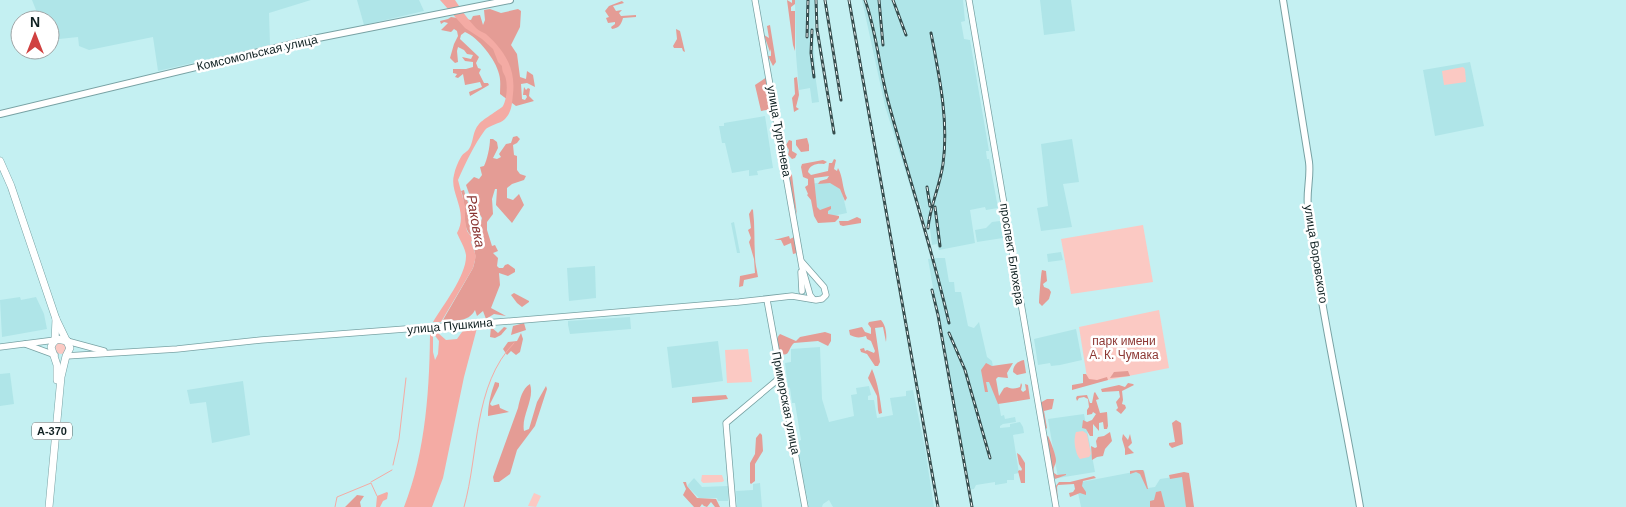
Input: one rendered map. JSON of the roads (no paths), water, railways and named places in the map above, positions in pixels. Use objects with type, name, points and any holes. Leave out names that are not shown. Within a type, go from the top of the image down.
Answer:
[{"type":"highway","name":"А-370","points":[[0,161],[12,189],[56,319],[70,348],[61,377],[47,507]]},
{"type":"highway","name":"А-370","points":[[47,507],[58,377],[52,347],[55,340],[56,319]]},
{"type":"highway","points":[[55,340],[61,338],[67,341]]},
{"type":"highway","points":[[55,355],[66,356]]},
{"type":"main road","name":"Комсомольская улица","points":[[2,112],[299,42],[510,0]]},
{"type":"main road","name":"улица Тургенева","points":[[755,0],[802,262],[811,289]]},
{"type":"main road","name":"проспект Блюхера","points":[[969,0],[1056,507]]},
{"type":"main road","name":"улица Воровского","points":[[1283,0],[1309,162],[1310,176],[1307,196],[1312,238],[1360,507]]},
{"type":"main road","name":"улица Тургенева","points":[[802,262],[802,291]]},
{"type":"main road","points":[[802,262],[822,284],[826,289],[825,296],[819,300],[814,299],[811,289],[816,284],[822,284]]},
{"type":"main road","name":"улица Пушкина","points":[[792,296],[811,289]]},
{"type":"main road","name":"улица Пушкина","points":[[66,356],[767,300],[792,296],[814,299]]},
{"type":"main road","name":"Приморская улица","points":[[767,300],[805,507]]},
{"type":"main road","points":[[0,347],[55,340]]},
{"type":"main road","name":"улица Пушкина","points":[[67,341],[108,353]]},
{"type":"main road","points":[[23,343],[55,355]]},
{"type":"main road","points":[[733,507],[726,423],[776,381],[781,374]]},
{"type":"waterway","points":[[464,507],[484,399],[491,379],[501,360],[514,343]]},
{"type":"waterway","points":[[393,465],[399,439],[406,378]]},
{"type":"waterway","points":[[371,482],[392,470]]},
{"type":"waterway","points":[[335,507],[337,497],[371,483],[377,496]]},
{"type":"railway","points":[[807,37],[808,0]]},
{"type":"railway","points":[[816,0],[817,29],[834,133]]},
{"type":"railway","points":[[825,0],[841,100]]},
{"type":"railway","points":[[849,0],[938,507]]},
{"type":"railway","points":[[865,0],[888,101],[928,239],[949,323]]},
{"type":"railway","points":[[879,0],[883,45]]},
{"type":"railway","points":[[893,0],[906,35]]},
{"type":"railway","points":[[812,30],[811,53],[814,77]]},
{"type":"railway","points":[[928,228],[942,172],[945,148],[942,98],[931,33]]},
{"type":"railway","points":[[927,187],[930,206]]},
{"type":"railway","points":[[935,207],[940,246]]},
{"type":"railway","points":[[932,290],[972,507]]},
{"type":"railway","points":[[949,333],[965,370],[990,458]]},
{"type":"water label","name":"Раковка","points":[[476,221]]},
{"type":"park label","name":"парк имени А. К. Чумака","points":[[1124,348]]}]
